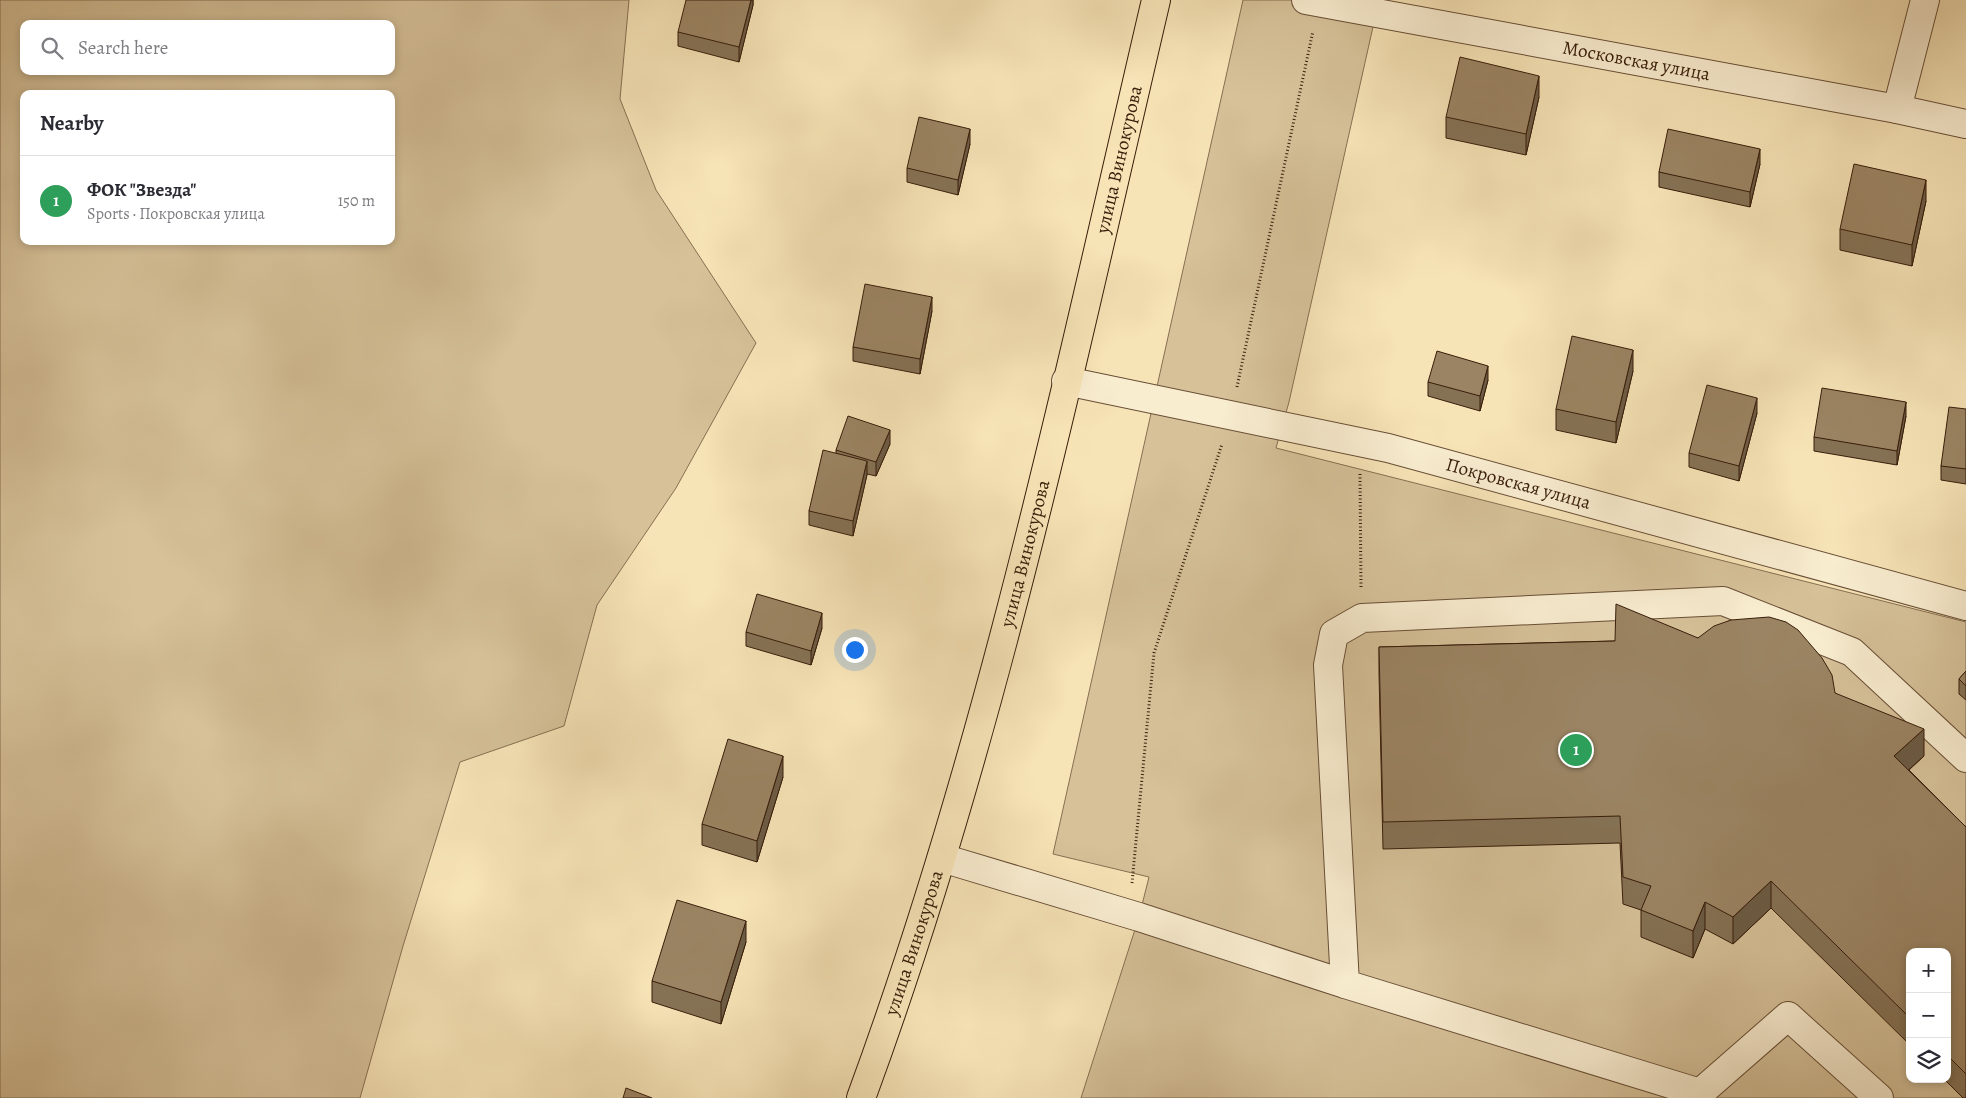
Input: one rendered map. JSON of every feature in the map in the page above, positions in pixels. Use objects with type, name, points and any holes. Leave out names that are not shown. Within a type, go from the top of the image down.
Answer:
[{"type":"main road","name":"улица Винокурова","points":[[861,1098],[942,858],[1009,617],[1156,0]]},
{"type":"street","points":[[1897,109],[1925,0]]},
{"type":"street","name":"Московская улица","points":[[1312,1],[1897,109],[1966,124]]},
{"type":"street","name":"Покровская улица","points":[[1066,381],[1360,441],[1966,606]]},
{"type":"street","points":[[1345,984],[1328,665],[1334,634],[1362,618],[1723,601],[1852,652],[1966,758]]},
{"type":"street","points":[[942,858],[1125,913],[1700,1096],[1788,1016],[1879,1098]]},
{"type":"path","points":[[1125,913],[1134,874],[1154,653],[1232,415],[1312,1]]},
{"type":"path","points":[[1360,441],[1362,618]]},
{"type":"shaded area","points":[[0,0],[629,0],[620,99],[656,190],[756,343],[676,488],[597,605],[564,726],[460,762],[403,946],[360,1098],[0,1098]]},
{"type":"shaded area","points":[[1243,0],[1379,0],[1289,402],[1276,448],[1966,622],[1966,1098],[1081,1098],[1139,917],[1149,877],[1053,854]]},
{"type":"building","points":[[686,0],[751,0],[739,47],[678,32]]},
{"type":"building","points":[[1460,57],[1539,76],[1526,134],[1446,117]]},
{"type":"building","points":[[919,117],[970,129],[958,180],[907,168]]},
{"type":"building","points":[[1668,129],[1760,149],[1750,192],[1659,172]]},
{"type":"building","points":[[1854,164],[1926,180],[1912,245],[1840,229]]},
{"type":"building","points":[[865,284],[932,297],[920,359],[853,347]]},
{"type":"building","points":[[1572,336],[1633,350],[1616,422],[1556,409]]},
{"type":"building","points":[[1437,351],[1488,366],[1480,396],[1428,382]]},
{"type":"building","points":[[1707,385],[1757,398],[1739,466],[1689,453]]},
{"type":"building","points":[[1822,388],[1906,402],[1897,451],[1814,437]]},
{"type":"building","points":[[1949,407],[1966,409],[1966,469],[1941,466]]},
{"type":"building","points":[[848,416],[890,430],[876,462],[836,450]]},
{"type":"building","points":[[823,450],[867,461],[853,521],[809,511]]},
{"type":"building","points":[[757,594],[822,613],[811,651],[746,632]]},
{"type":"building","points":[[1616,604],[1698,638],[1714,626],[1731,620],[1769,617],[1786,622],[1798,630],[1822,658],[1832,675],[1835,693],[1924,729],[1894,756],[1966,827],[1966,1074],[1951,1059],[1951,948],[1906,948],[1906,1014],[1771,881],[1733,917],[1705,902],[1693,931],[1641,910],[1651,886],[1623,877],[1620,816],[1383,822],[1379,647],[1615,641]]},
{"type":"building","points":[[1966,671],[1966,686],[1959,679]]},
{"type":"building","points":[[728,739],[783,756],[757,841],[702,824]]},
{"type":"building","points":[[677,900],[746,921],[721,1002],[652,981]]},
{"type":"building","points":[[626,1088],[652,1098],[623,1098]]},
{"type":"place","name":"ФОК \"Звезда\"","points":[[1576,750]]}]
